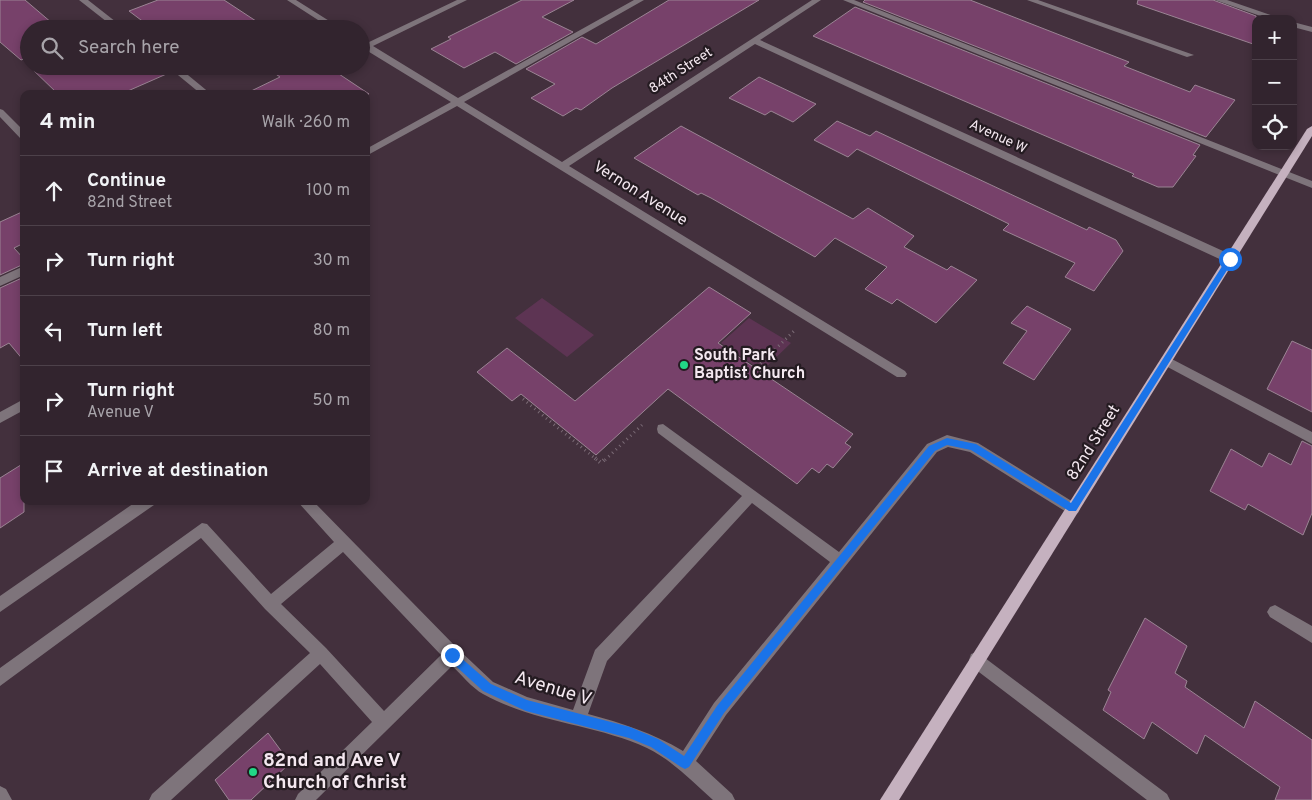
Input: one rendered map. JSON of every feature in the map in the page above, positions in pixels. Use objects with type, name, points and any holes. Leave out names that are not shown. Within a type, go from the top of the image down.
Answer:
[{"type":"main road","name":"82nd Street","points":[[889,800],[1312,129]]},
{"type":"street","points":[[83,0],[109,20]]},
{"type":"street","points":[[291,0],[323,20]]},
{"type":"street","points":[[370,42],[463,0]]},
{"type":"street","points":[[370,151],[640,0]]},
{"type":"street","name":"84th Street","points":[[562,166],[817,0]]},
{"type":"street","points":[[848,0],[1312,185]]},
{"type":"street","points":[[1032,0],[1190,56]]},
{"type":"street","points":[[1220,0],[1266,15]]},
{"type":"street","points":[[1297,25],[1312,30]]},
{"type":"street","name":"Avenue W","points":[[755,40],[1230,259]]},
{"type":"street","name":"Vernon Avenue","points":[[370,49],[901,374]]},
{"type":"street","points":[[183,75],[202,90]]},
{"type":"street","points":[[0,112],[20,133]]},
{"type":"street","points":[[0,282],[20,272]]},
{"type":"street","points":[[1166,361],[1312,438]]},
{"type":"street","points":[[0,418],[20,406]]},
{"type":"street","points":[[663,430],[840,561]]},
{"type":"street","points":[[685,763],[720,709],[932,448],[947,441],[973,447],[1073,509]]},
{"type":"street","points":[[578,719],[601,656],[750,495]]},
{"type":"street","points":[[0,605],[143,505]]},
{"type":"street","name":"Avenue V","points":[[308,505],[452,655],[487,688],[526,706],[630,732],[654,743],[685,763],[726,800]]},
{"type":"street","points":[[0,678],[202,529],[270,604],[321,653],[383,722]]},
{"type":"street","points":[[270,604],[343,543]]},
{"type":"street","points":[[1275,612],[1312,635]]},
{"type":"street","points":[[158,800],[321,653]]},
{"type":"street","points":[[304,800],[452,655]]},
{"type":"street","points":[[978,660],[1161,800]]},
{"type":"street","points":[[0,795],[2,800]]},
{"type":"path","points":[[757,367],[808,317]]},
{"type":"path","points":[[523,399],[601,463],[650,418],[663,430]]},
{"type":"shaded area","points":[[542,298],[594,335],[567,357],[515,318]]},
{"type":"shaded area","points":[[749,318],[791,343],[762,371],[721,343]]},
{"type":"building","points":[[0,0],[25,0],[48,20],[20,20],[20,59],[0,42]]},
{"type":"building","points":[[158,0],[224,0],[254,20],[141,20],[129,11]]},
{"type":"building","points":[[522,0],[574,0],[542,17],[573,32],[516,64],[495,52],[464,68],[431,49],[451,39],[448,37]]},
{"type":"building","points":[[669,0],[759,0],[612,88],[581,110],[576,108],[563,116],[531,98],[555,84],[526,69],[582,37],[596,44]]},
{"type":"building","points":[[865,0],[970,0],[1129,62],[1124,66],[1190,92],[1195,85],[1235,100],[1206,137],[863,2]]},
{"type":"building","points":[[1138,0],[1213,0],[1253,15],[1252,44],[1137,4]]},
{"type":"building","points":[[855,7],[1200,145],[1193,155],[1196,156],[1173,187],[1158,187],[1132,176],[1134,174],[813,36]]},
{"type":"building","points":[[38,75],[164,75],[130,90],[54,90]]},
{"type":"building","points":[[277,75],[340,75],[363,90],[253,90],[280,77]]},
{"type":"building","points":[[759,77],[816,104],[793,122],[771,111],[765,115],[729,98]]},
{"type":"building","points":[[837,121],[870,136],[876,131],[1087,230],[1089,227],[1116,240],[1123,251],[1094,291],[1065,277],[1075,263],[1003,230],[1009,224],[857,149],[848,157],[814,140]]},
{"type":"building","points":[[681,126],[853,219],[868,208],[914,236],[904,247],[947,270],[951,266],[977,280],[936,323],[897,299],[892,304],[865,289],[887,267],[835,238],[815,257],[711,198],[701,193],[698,195],[634,158]]},
{"type":"building","points":[[20,213],[20,245],[14,248],[20,255],[20,266],[0,275],[0,222]]},
{"type":"building","points":[[20,279],[20,356],[9,343],[0,348],[0,288]]},
{"type":"building","name":"South Park Baptist Church","points":[[709,287],[751,313],[718,343],[853,434],[845,443],[851,447],[833,468],[827,464],[819,473],[812,468],[797,484],[668,389],[596,455],[521,394],[512,401],[477,372],[507,348],[575,401]]},
{"type":"building","points":[[1027,306],[1071,329],[1034,380],[1003,363],[1027,331],[1011,323]]},
{"type":"building","points":[[1292,341],[1312,350],[1312,412],[1267,389]]},
{"type":"building","points":[[1302,441],[1312,446],[1312,513],[1303,535],[1248,504],[1245,510],[1210,491],[1231,449],[1262,467],[1269,453],[1291,465]]},
{"type":"building","points":[[20,466],[20,505],[24,505],[24,512],[0,528],[0,478]]},
{"type":"building","points":[[1145,618],[1187,646],[1175,673],[1187,681],[1185,687],[1244,728],[1255,701],[1312,740],[1312,800],[1275,800],[1280,787],[1205,735],[1197,754],[1152,722],[1144,739],[1103,710],[1111,692],[1108,690]]},
{"type":"building","name":"82nd and Ave V Church of Christ","points":[[268,733],[290,763],[251,800],[229,800],[215,780]]},
{"type":"place","name":"South Park Baptist Church","points":[[684,365]]},
{"type":"place","name":"82nd and Ave V Church of Christ","points":[[253,772]]},
{"type":"route","points":[[452,655],[487,688],[526,706],[630,732],[654,743],[685,763],[720,709],[932,448],[947,441],[973,447],[1073,509],[1230,259]]}]
